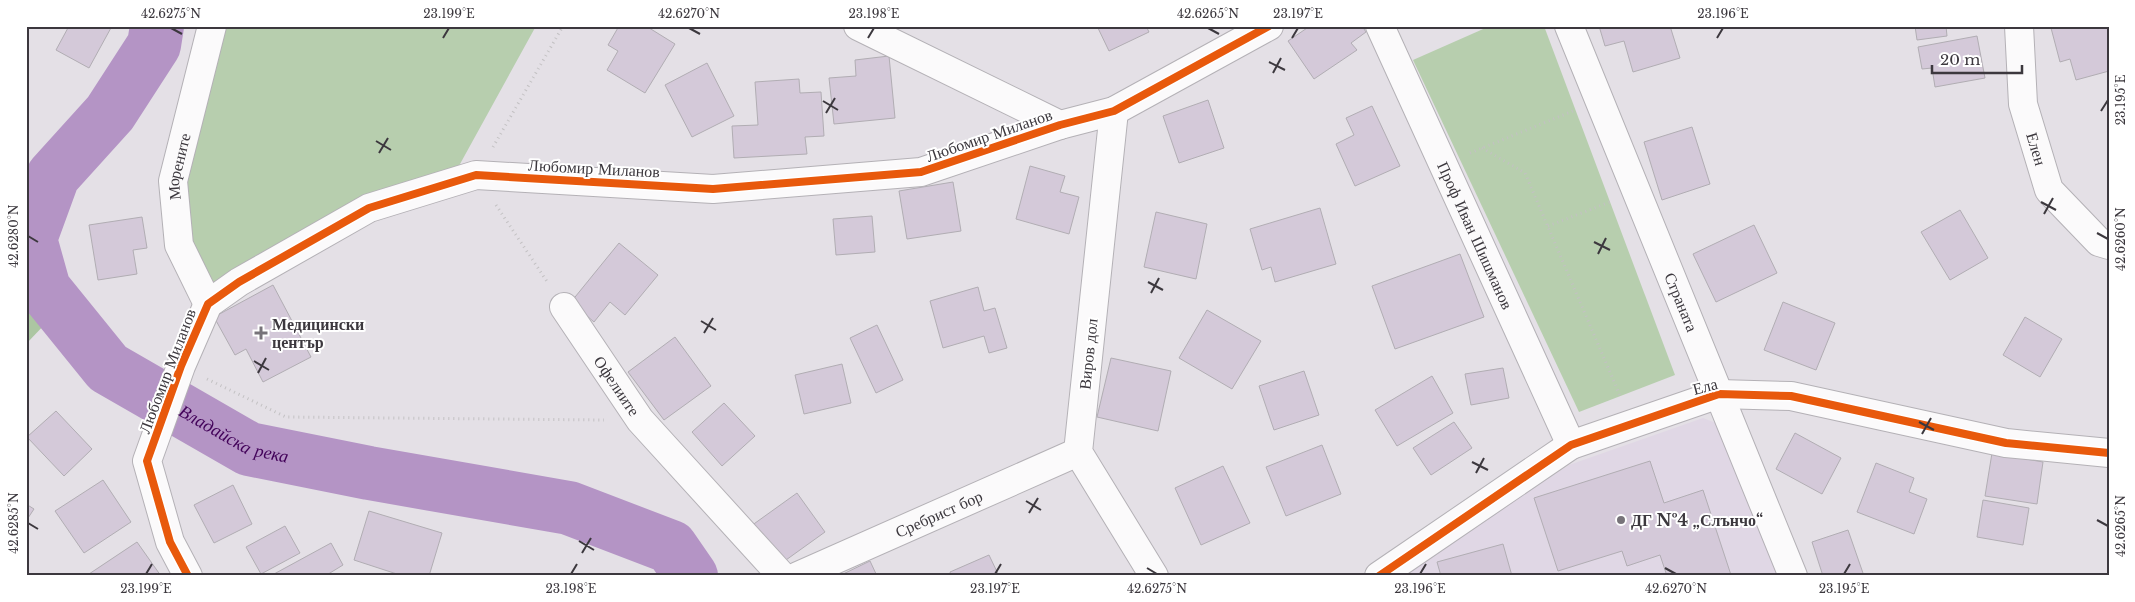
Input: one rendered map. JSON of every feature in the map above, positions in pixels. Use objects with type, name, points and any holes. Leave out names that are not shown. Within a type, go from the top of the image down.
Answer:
[{"type":"street","name":"Морените","points":[[208,304],[179,244],[173,180],[212,26]]},
{"type":"street","points":[[858,26],[1060,125]]},
{"type":"street","name":"Любомир Миланов","points":[[188,576],[170,542],[147,461],[181,366],[208,304],[239,282],[369,208],[476,175],[713,188],[921,172],[1060,125],[1114,111],[1269,26]]},
{"type":"street","name":"Проф Иван Шишманов","points":[[1380,26],[1571,445]]},
{"type":"street","name":"Страната","points":[[1569,26],[1793,576]]},
{"type":"street","name":"Елен","points":[[2019,26],[2023,104],[2049,190],[2099,242],[2109,245]]},
{"type":"street","name":"Виров дол","points":[[1078,452],[1114,111]]},
{"type":"street","name":"Офелиите","points":[[564,307],[640,420],[782,576]]},
{"type":"street","name":"Ела","points":[[1379,576],[1571,445],[1718,394],[1791,396],[2006,443],[2109,453]]},
{"type":"street","points":[[1078,452],[1154,576]]},
{"type":"street","name":"Сребрист бор","points":[[798,576],[1078,452]]},
{"type":"path","points":[[563,26],[476,175],[564,307]]},
{"type":"path","points":[[1444,164],[1600,100]]},
{"type":"path","points":[[1482,148],[1525,173],[1632,424]]},
{"type":"path","points":[[1548,226],[1637,191]]},
{"type":"path","points":[[181,366],[286,417],[640,420]]},
{"type":"shaded area","name":"ДГ №4 „Слънчо“","points":[[1703,418],[1721,425],[1781,576],[1399,576],[1569,465]]},
{"type":"green space","points":[[212,26],[536,26],[449,184],[369,208],[208,304],[173,181]]},
{"type":"green space","points":[[1490,26],[1544,26],[1675,375],[1579,412],[1413,60]]},
{"type":"green space","points":[[26,208],[70,298],[26,344]]},
{"type":"building","points":[[69,26],[112,26],[89,68],[56,50]]},
{"type":"building","points":[[619,26],[646,26],[675,44],[645,93],[607,70],[618,51],[608,45]]},
{"type":"building","points":[[1097,26],[1146,26],[1149,32],[1109,51]]},
{"type":"building","points":[[1310,26],[1362,26],[1366,32],[1351,43],[1357,50],[1314,79],[1288,41]]},
{"type":"building","points":[[1599,26],[1670,26],[1680,58],[1633,72],[1624,41],[1605,46]]},
{"type":"building","points":[[1915,26],[1946,26],[1947,36],[1917,40]]},
{"type":"building","points":[[2058,26],[2108,26],[2109,71],[2076,80],[2070,59],[2060,62],[2051,28]]},
{"type":"building","points":[[1977,36],[1985,78],[1935,87],[1932,68],[1922,69],[1918,47]]},
{"type":"building","points":[[889,56],[895,118],[834,124],[829,78],[856,76],[855,60]]},
{"type":"building","points":[[707,63],[734,116],[692,137],[665,85]]},
{"type":"building","points":[[799,79],[800,93],[821,92],[824,136],[805,137],[807,154],[734,158],[732,126],[758,125],[755,82]]},
{"type":"building","points":[[1208,100],[1224,148],[1179,163],[1163,116]]},
{"type":"building","points":[[1372,106],[1400,166],[1355,186],[1336,144],[1354,135],[1346,118]]},
{"type":"building","points":[[1692,127],[1710,184],[1662,200],[1644,142]]},
{"type":"building","points":[[1030,166],[1065,176],[1060,192],[1079,197],[1069,234],[1016,219]]},
{"type":"building","points":[[953,182],[961,231],[907,239],[899,191]]},
{"type":"building","points":[[1320,208],[1336,264],[1275,282],[1271,267],[1262,270],[1250,229]]},
{"type":"building","points":[[1960,210],[1988,258],[1950,280],[1921,232]]},
{"type":"building","points":[[1156,212],[1207,224],[1196,279],[1144,267]]},
{"type":"building","points":[[872,216],[875,252],[836,255],[833,219]]},
{"type":"building","points":[[142,217],[147,248],[133,250],[137,274],[98,280],[89,225]]},
{"type":"building","points":[[1754,225],[1777,273],[1716,302],[1693,254]]},
{"type":"building","points":[[619,243],[658,275],[625,315],[610,302],[594,322],[571,302]]},
{"type":"building","points":[[1460,254],[1484,317],[1395,349],[1372,286]]},
{"type":"building","name":"Медицински център","points":[[273,285],[311,357],[263,382],[246,349],[235,355],[214,317]]},
{"type":"building","points":[[978,287],[984,311],[995,308],[1007,348],[989,353],[984,336],[943,348],[930,301]]},
{"type":"building","points":[[1783,302],[1835,323],[1816,370],[1764,350]]},
{"type":"building","points":[[1207,310],[1261,341],[1232,389],[1179,358]]},
{"type":"building","points":[[2025,317],[2062,339],[2040,377],[2003,355]]},
{"type":"building","points":[[877,325],[903,380],[876,393],[850,338]]},
{"type":"building","points":[[675,337],[711,386],[664,420],[628,372]]},
{"type":"building","points":[[1111,358],[1171,371],[1158,431],[1097,417]]},
{"type":"building","points":[[842,364],[851,403],[804,414],[795,375]]},
{"type":"building","points":[[1503,368],[1509,398],[1471,405],[1465,374]]},
{"type":"building","points":[[1304,371],[1319,415],[1274,430],[1259,386]]},
{"type":"building","points":[[1432,376],[1453,413],[1397,446],[1375,410]]},
{"type":"building","points":[[724,403],[755,436],[722,466],[692,432]]},
{"type":"building","points":[[56,411],[92,449],[64,476],[27,437]]},
{"type":"building","points":[[1454,422],[1472,448],[1431,475],[1413,448]]},
{"type":"building","points":[[1795,433],[1841,458],[1822,494],[1776,469]]},
{"type":"building","points":[[1322,445],[1341,494],[1286,516],[1266,467]]},
{"type":"building","points":[[1992,453],[2043,462],[2037,504],[1985,496]]},
{"type":"building","points":[[1650,461],[1664,503],[1703,490],[1731,575],[1667,576],[1660,555],[1627,566],[1622,551],[1558,571],[1534,498]]},
{"type":"building","points":[[1876,463],[1914,478],[1909,492],[1927,499],[1914,534],[1857,512]]},
{"type":"building","points":[[1223,466],[1250,523],[1201,545],[1175,488]]},
{"type":"building","points":[[103,480],[131,522],[84,553],[55,511]]},
{"type":"building","points":[[233,485],[252,524],[214,543],[194,505]]},
{"type":"building","points":[[797,493],[825,532],[779,565],[751,526]]},
{"type":"building","points":[[1983,500],[2029,508],[2023,545],[1977,537]]},
{"type":"building","points":[[26,504],[34,509],[26,521]]},
{"type":"building","points":[[369,511],[442,533],[429,576],[403,576],[354,560]]},
{"type":"building","points":[[285,526],[300,553],[261,574],[246,547]]},
{"type":"building","points":[[1848,530],[1864,576],[1823,576],[1812,542]]},
{"type":"building","points":[[137,542],[161,576],[90,576],[89,574]]},
{"type":"building","points":[[331,543],[343,565],[325,576],[275,576],[274,574]]},
{"type":"building","points":[[1503,544],[1512,576],[1441,576],[1437,562]]},
{"type":"building","points":[[989,555],[999,576],[951,576],[950,572]]},
{"type":"building","points":[[870,561],[877,576],[839,576]]},
{"type":"waterway","name":"Владайска река","points":[[157,26],[154,45],[110,113],[53,176],[30,239],[44,289],[108,368],[249,449],[369,473],[569,508],[671,547],[691,576]]},
{"type":"cycle path","points":[[188,576],[170,542],[147,461],[181,366],[208,304],[239,282],[369,208],[476,175],[713,189],[921,172],[1060,125],[1114,111],[1269,26]]},
{"type":"cycle path","points":[[1379,576],[1571,445],[1719,394],[1791,396],[2006,443],[2109,453]]},
{"type":"place","name":"Медицински център","points":[[261,333]]},
{"type":"place","name":"ДГ №4 „Слънчо“","points":[[1621,520]]}]
